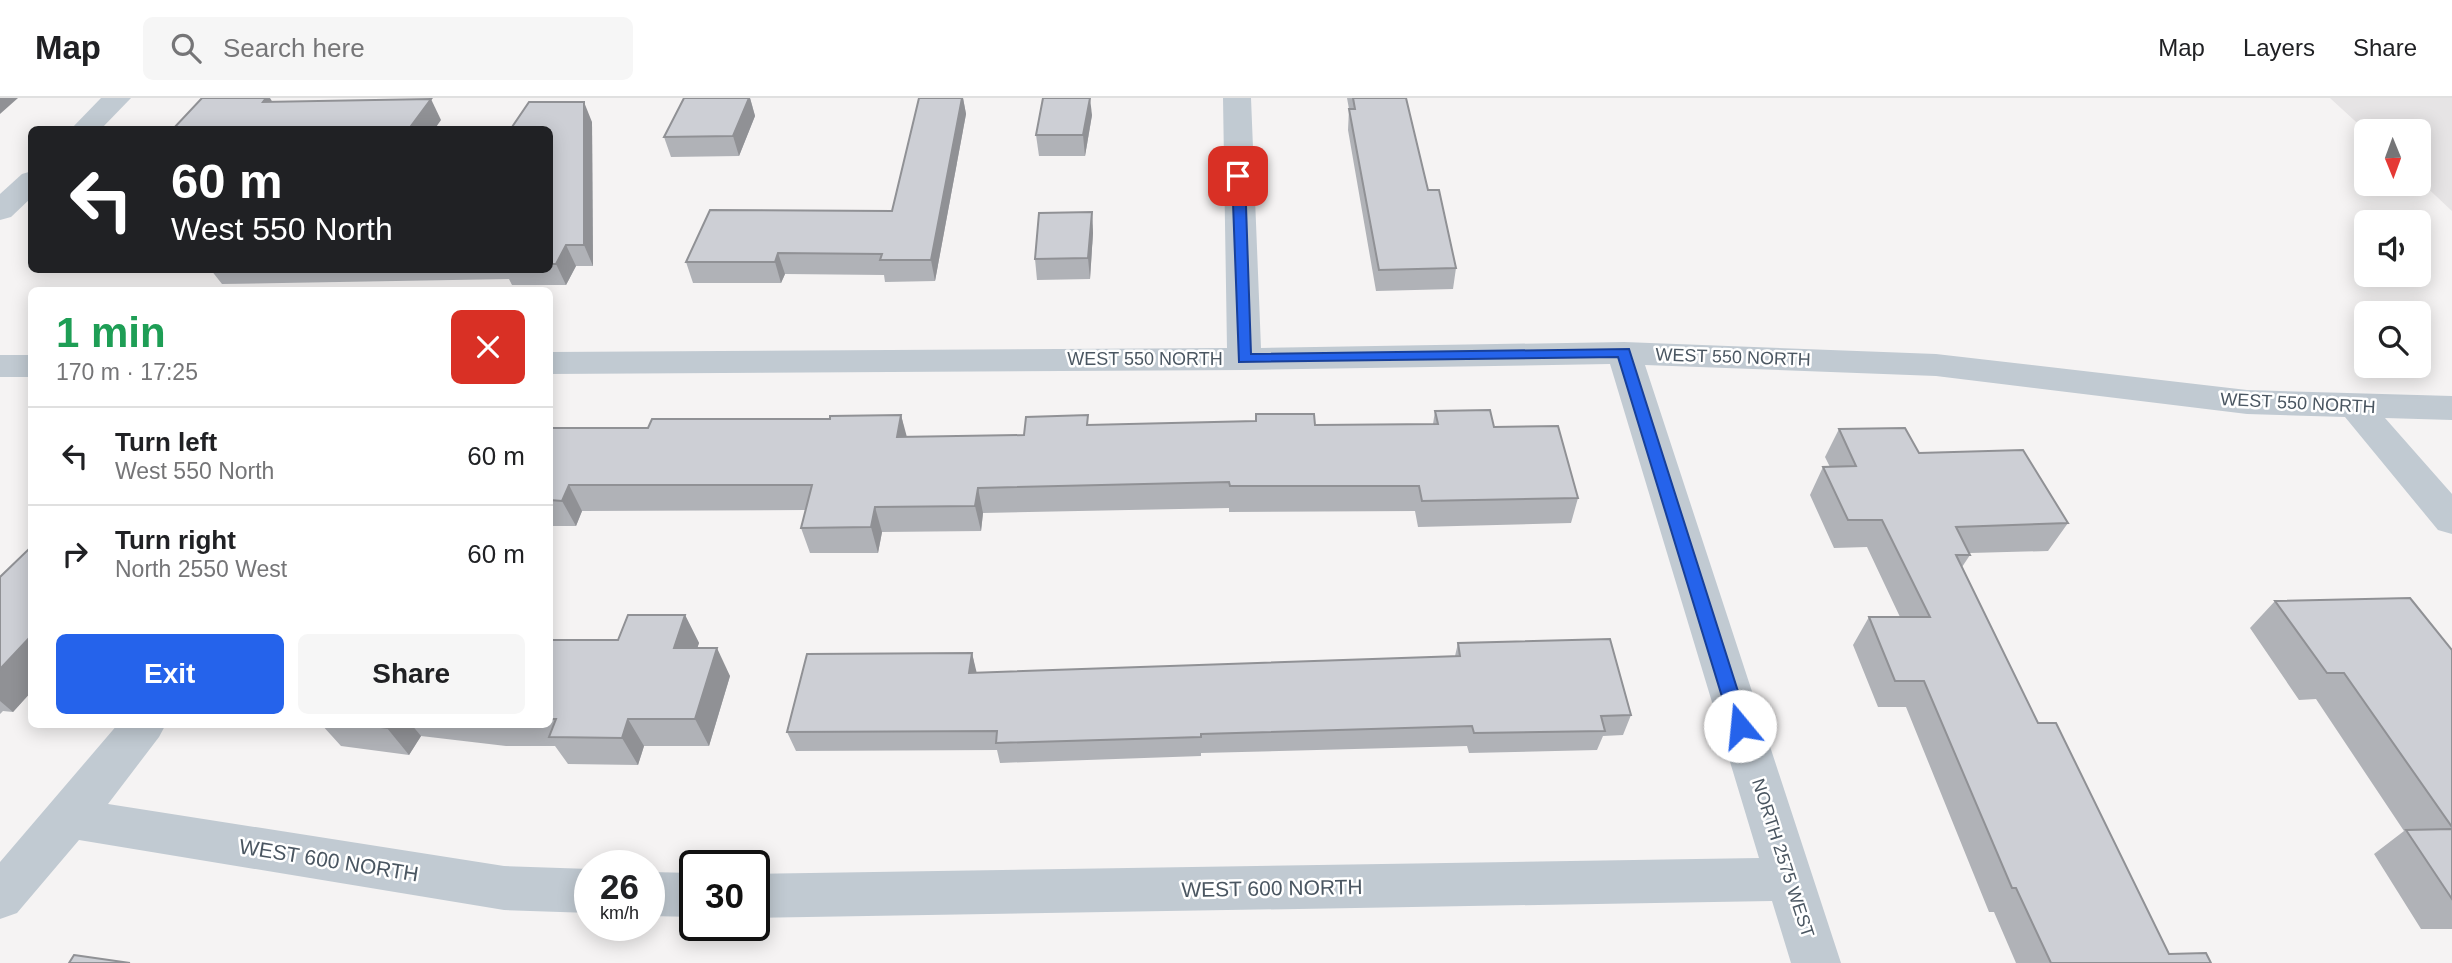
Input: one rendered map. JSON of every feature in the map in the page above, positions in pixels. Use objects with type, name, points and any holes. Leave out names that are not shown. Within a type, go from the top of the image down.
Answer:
[{"type":"street","points":[[88,126],[117,98]]},
{"type":"street","points":[[1237,98],[1244,359]]},
{"type":"street","points":[[0,211],[28,184]]},
{"type":"street","name":"WEST 550 NORTH","points":[[553,363],[1244,359],[1624,353],[1936,365],[2247,402],[2452,408]]},
{"type":"street","name":"NORTH 2575 WEST","points":[[1624,353],[1816,963]]},
{"type":"street","points":[[0,366],[28,366]]},
{"type":"street","points":[[2356,407],[2452,520]]},
{"type":"street","points":[[0,897],[69,818],[141,728]]},
{"type":"street","name":"WEST 600 NORTH","points":[[69,818],[504,888],[574,890]]},
{"type":"street","name":"WEST 600 NORTH","points":[[770,896],[1789,879]]},
{"type":"shaded area","points":[[2330,98],[2452,98],[2452,211],[2431,191],[2431,119],[2354,120]]},
{"type":"building","points":[[202,98],[266,98],[263,102],[431,99],[411,126],[176,126]]},
{"type":"building","points":[[684,98],[749,98],[733,136],[664,137]]},
{"type":"building","points":[[919,98],[962,98],[931,260],[880,260],[882,254],[778,253],[775,262],[686,262],[710,210],[892,211]]},
{"type":"building","points":[[1043,98],[1090,98],[1083,135],[1036,135]]},
{"type":"building","points":[[1353,98],[1406,98],[1428,190],[1439,190],[1456,268],[1379,270],[1349,109],[1355,109]]},
{"type":"building","points":[[529,102],[584,102],[584,245],[566,245],[556,264],[553,264],[553,126],[513,126]]},
{"type":"building","points":[[1092,212],[1088,258],[1035,259],[1039,213]]},
{"type":"building","points":[[1490,410],[1494,427],[1558,426],[1578,498],[1422,501],[1419,486],[1230,486],[1229,482],[978,488],[975,506],[875,507],[871,527],[801,528],[812,485],[569,485],[562,501],[553,500],[553,428],[648,428],[652,419],[830,419],[830,416],[901,415],[897,437],[1024,435],[1026,417],[1088,415],[1087,425],[1256,421],[1256,414],[1314,414],[1315,425],[1438,424],[1435,411]]},
{"type":"building","points":[[1905,428],[1919,453],[2023,450],[2068,523],[1956,527],[1970,555],[1956,555],[2038,723],[2056,723],[2169,954],[2206,953],[2211,963],[2051,963],[2016,888],[2012,888],[1924,681],[1895,681],[1869,617],[1930,617],[1882,520],[1848,520],[1823,467],[1856,466],[1839,429]]},
{"type":"building","points":[[28,550],[28,639],[0,669],[0,577]]},
{"type":"building","points":[[2410,598],[2452,650],[2452,827],[2344,673],[2327,673],[2275,601]]},
{"type":"building","points":[[628,615],[685,615],[674,648],[717,648],[695,719],[628,719],[622,738],[549,737],[556,719],[553,719],[553,640],[618,640]]},
{"type":"building","points":[[1610,639],[1631,715],[1601,716],[1605,731],[1474,733],[1472,726],[996,743],[997,731],[787,732],[807,654],[972,653],[969,673],[1460,656],[1458,643]]},
{"type":"building","points":[[2452,829],[2452,899],[2406,830]]},
{"type":"building","points":[[74,955],[130,963],[69,963]]},
{"type":"route","points":[[1238,176],[1244,359],[1624,353],[1740,726]]}]
